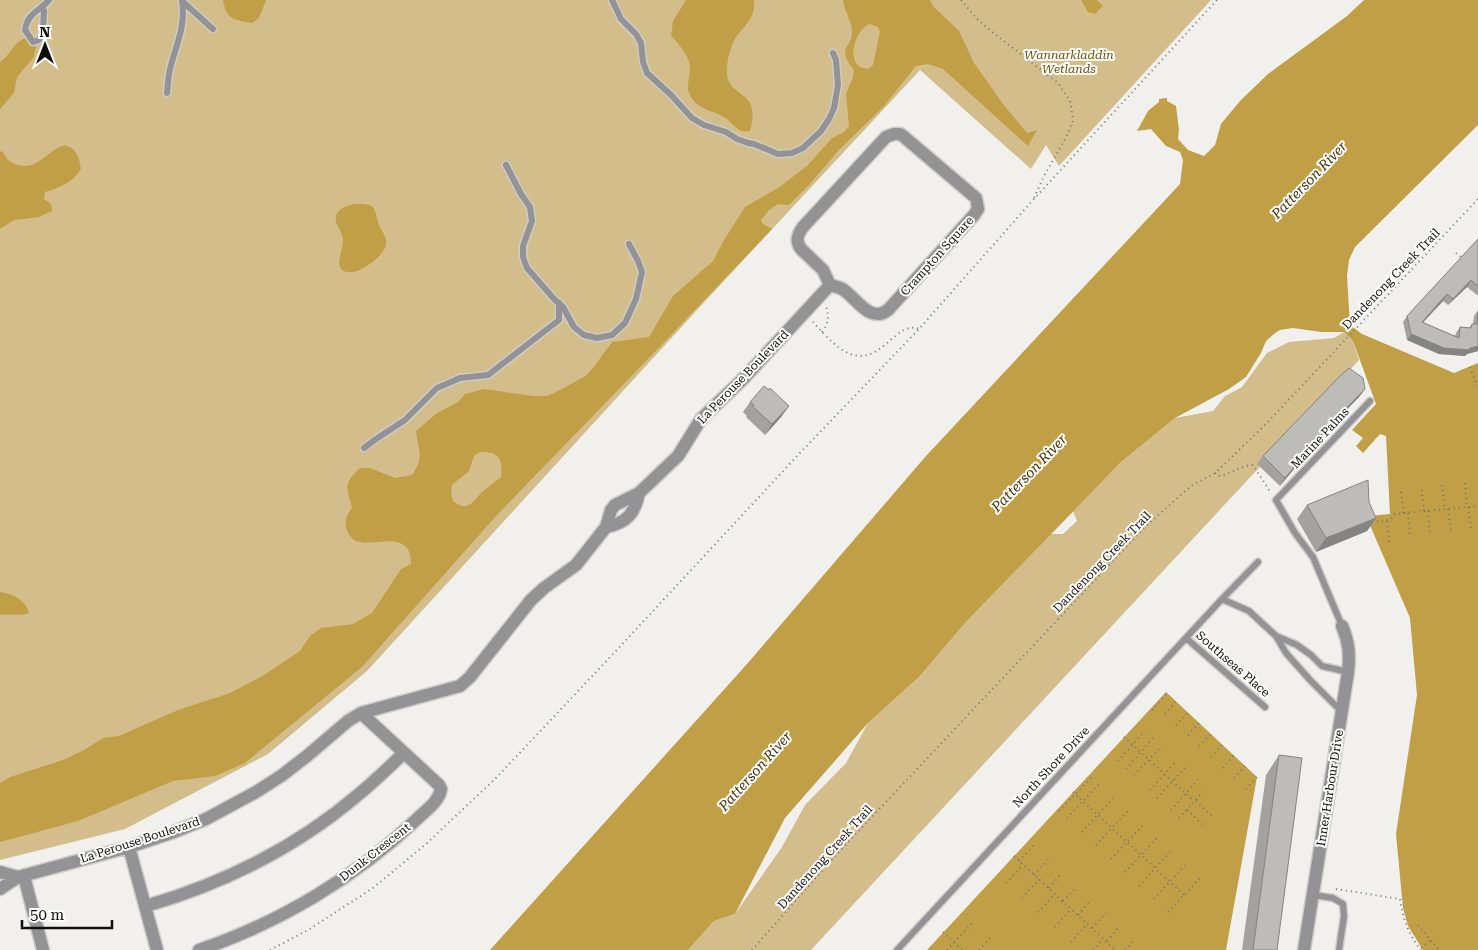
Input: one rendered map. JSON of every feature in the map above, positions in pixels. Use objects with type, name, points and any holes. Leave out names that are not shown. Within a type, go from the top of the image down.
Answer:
[{"type":"street","name":"Crampton Square","points":[[898,134],[903,136],[977,199],[978,208],[974,215],[885,312],[878,315],[871,314],[843,289],[830,285],[823,270],[798,246],[798,236],[803,227],[889,136],[898,134]]},
{"type":"street","name":"La Perouse Boulevard","points":[[0,889],[21,877],[191,826],[256,792],[307,756],[348,721],[362,713],[460,686],[470,677],[531,600],[576,565],[606,527],[615,505],[639,493],[680,454],[701,419],[744,378],[830,285]]},
{"type":"street","name":"La Perouse Boulevard","points":[[606,527],[620,524],[629,518],[639,493]]},
{"type":"street","name":"Inner Harbour Drive","points":[[1304,950],[1348,672],[1349,647],[1342,626]]},
{"type":"street","name":"Dunk Crescent","points":[[199,950],[266,922],[340,881],[401,834],[437,800],[441,789],[439,785],[362,713]]},
{"type":"street","points":[[146,906],[218,882],[260,862],[301,838],[359,794],[404,753]]},
{"type":"street","points":[[129,846],[158,950]]},
{"type":"street","points":[[0,872],[21,877],[43,950]]},
{"type":"lane","points":[[44,10],[43,30],[39,40],[33,42],[25,30],[26,22],[30,16],[49,0]]},
{"type":"lane","points":[[182,0],[213,29]]},
{"type":"lane","points":[[167,93],[169,71],[182,30],[184,11],[182,0]]},
{"type":"lane","points":[[612,0],[621,19],[636,34],[641,43],[643,62],[647,73],[692,118],[742,141],[778,154],[792,153],[803,148],[817,135],[829,119],[834,108],[838,85],[836,60],[833,53]]},
{"type":"lane","points":[[506,165],[530,207],[532,221],[523,246],[523,257],[530,272],[563,307],[574,327],[584,336],[596,338],[612,335],[625,323],[636,300],[642,272],[629,244]]},
{"type":"lane","points":[[364,448],[405,420],[437,388],[460,378],[488,376],[559,320],[559,304]]},
{"type":"lane","name":"Marine Palms","points":[[1276,500],[1370,401]]},
{"type":"lane","points":[[1276,500],[1295,533],[1313,557],[1342,626]]},
{"type":"lane","name":"North Shore Drive","points":[[897,950],[1258,562]]},
{"type":"lane","points":[[1222,599],[1249,611],[1276,636],[1286,653],[1342,711]]},
{"type":"lane","points":[[1276,636],[1297,645],[1322,666],[1348,672]]},
{"type":"lane","name":"Southseas Place","points":[[1186,638],[1265,707]]},
{"type":"lane","points":[[1313,890],[1343,904],[1344,916],[1339,950]]},
{"type":"path","points":[[960,0],[991,31],[1058,83],[1070,101],[1073,120],[1068,134],[1044,176],[1033,200]]},
{"type":"path","points":[[270,950],[296,937],[372,888],[426,844],[474,799],[568,703],[792,462],[919,329],[1033,200],[1217,0]]},
{"type":"path","name":"Dandenong Creek Trail","points":[[752,950],[837,854],[1146,526],[1191,486],[1215,473],[1262,427],[1478,199]]},
{"type":"path","points":[[1456,253],[1464,260]]},
{"type":"path","points":[[819,298],[826,303],[829,317],[828,324],[822,332]]},
{"type":"path","points":[[804,313],[842,350],[859,356],[875,353],[906,328],[913,326],[919,329]]},
{"type":"path","points":[[1470,366],[1477,386]]},
{"type":"path","points":[[1215,473],[1218,476],[1224,475],[1247,465],[1253,465],[1276,500]]},
{"type":"path","points":[[1464,483],[1471,529]]},
{"type":"path","points":[[1442,485],[1450,532]]},
{"type":"path","points":[[1422,490],[1430,533]]},
{"type":"path","points":[[1401,492],[1404,514]]},
{"type":"path","points":[[1369,522],[1387,521],[1395,514],[1478,506]]},
{"type":"path","points":[[1408,513],[1410,535]]},
{"type":"path","points":[[1387,521],[1389,542]]},
{"type":"path","points":[[1152,710],[1168,694]]},
{"type":"path","points":[[1165,714],[1176,702]]},
{"type":"path","points":[[1176,724],[1188,713]]},
{"type":"path","points":[[1188,735],[1199,723]]},
{"type":"path","points":[[1118,761],[1146,731]]},
{"type":"path","points":[[1199,746],[1211,734]]},
{"type":"path","points":[[1124,737],[1212,816]]},
{"type":"path","points":[[1126,768],[1153,738]]},
{"type":"path","points":[[1211,757],[1222,745]]},
{"type":"path","points":[[1134,776],[1162,746]]},
{"type":"path","points":[[1223,768],[1234,755]]},
{"type":"path","points":[[1150,790],[1177,760]]},
{"type":"path","points":[[1234,778],[1245,766]]},
{"type":"path","points":[[1157,798],[1185,768]]},
{"type":"path","points":[[1059,811],[1074,793],[1092,777]]},
{"type":"path","points":[[1246,789],[1257,777]]},
{"type":"path","points":[[1171,810],[1198,780]]},
{"type":"path","points":[[1067,818],[1099,784]]},
{"type":"path","points":[[1179,818],[1203,792]]},
{"type":"path","points":[[1074,793],[1184,895]]},
{"type":"path","points":[[1082,832],[1114,797]]},
{"type":"path","points":[[1186,810],[1204,826]]},
{"type":"path","points":[[1096,845],[1128,811]]},
{"type":"path","points":[[1110,859],[1143,825]]},
{"type":"path","points":[[1125,872],[1157,838]]},
{"type":"path","points":[[1019,861],[1034,845]]},
{"type":"path","points":[[1140,886],[1171,851]]},
{"type":"path","points":[[1014,856],[1115,950]]},
{"type":"path","points":[[1034,875],[1048,860]]},
{"type":"path","points":[[1154,899],[1186,864]]},
{"type":"path","points":[[1006,882],[1023,865]]},
{"type":"path","points":[[1049,888],[1062,873]]},
{"type":"path","points":[[1168,912],[1200,878]]},
{"type":"path","points":[[1022,898],[1039,879]]},
{"type":"path","points":[[1063,902],[1077,887]]},
{"type":"path","points":[[1313,890],[1400,900],[1406,928],[1421,949],[1431,940]]},
{"type":"path","points":[[1038,912],[1055,894]]},
{"type":"path","points":[[1078,915],[1091,900]]},
{"type":"path","points":[[1055,927],[1071,909]]},
{"type":"path","points":[[1092,928],[1106,913]]},
{"type":"path","points":[[947,950],[974,921]]},
{"type":"path","points":[[1071,942],[1087,924]]},
{"type":"path","points":[[1418,925],[1439,950]]},
{"type":"path","points":[[1106,942],[1120,926]]},
{"type":"path","points":[[944,932],[962,950]]},
{"type":"path","points":[[979,950],[991,937]]},
{"type":"path","points":[[1092,950],[1103,938]]},
{"type":"path","points":[[1125,950],[1134,940]]},
{"type":"green space","name":"Wannarkladdin Wetlands","points":[[0,0],[1211,0],[1059,166],[1046,145],[1031,169],[920,70],[697,310],[367,671],[268,754],[125,829],[0,860]]},
{"type":"green space","points":[[1344,332],[1353,341],[1359,360],[811,950],[688,950],[714,921],[735,914],[782,847],[805,805],[846,763],[868,723],[919,677],[966,622],[1051,534],[1063,534],[1077,521],[1073,511],[1121,462],[1175,418],[1213,411],[1225,396],[1242,387],[1267,353],[1289,342],[1334,338]]},
{"type":"water","points":[[223,0],[266,0],[259,18],[252,23],[232,18],[226,12]]},
{"type":"water","points":[[686,0],[754,0],[752,16],[732,45],[727,70],[729,83],[749,101],[752,108],[753,118],[750,131],[740,130],[723,116],[697,104],[688,91],[690,67],[688,58],[671,36],[673,21]]},
{"type":"water","points":[[843,0],[930,0],[933,6],[959,31],[974,63],[1003,104],[1027,133],[1037,130],[1028,146],[943,69],[928,64],[916,66],[884,106],[839,150],[789,205],[778,204],[769,210],[761,220],[763,224],[772,229],[496,516],[362,667],[245,763],[215,776],[173,781],[78,821],[0,842],[0,783],[10,777],[63,760],[103,738],[119,736],[178,710],[230,693],[264,675],[300,651],[310,636],[321,628],[353,624],[372,613],[401,569],[411,564],[411,558],[405,546],[396,542],[365,542],[352,539],[345,523],[352,508],[347,487],[350,478],[360,468],[370,468],[395,478],[412,475],[420,458],[416,431],[437,413],[458,402],[465,394],[484,389],[533,396],[547,396],[584,377],[612,342],[649,337],[673,296],[713,261],[745,207],[778,188],[807,166],[832,138],[844,132],[849,126],[846,94],[854,70],[848,62],[845,52],[852,36],[852,30]],"holes":[[[870,24],[878,27],[880,32],[873,65],[868,69],[861,67],[856,62],[854,50],[857,37]],[[480,452],[492,453],[498,457],[501,465],[501,477],[469,505],[462,506],[453,501],[452,485],[469,471],[474,456]]]},
{"type":"water","points":[[1081,0],[1097,0],[1103,6],[1095,14],[1088,12]]},
{"type":"water","name":"Patterson River","points":[[1364,0],[1478,0],[1478,125],[1355,247],[1349,260],[1347,276],[1350,325],[1362,334],[1454,373],[1478,363],[1478,950],[1423,950],[1408,926],[1403,908],[1396,834],[1417,695],[1410,618],[1366,516],[1390,514],[1386,436],[1380,434],[1363,453],[1356,446],[1363,438],[1352,430],[1376,404],[1353,341],[1344,332],[1321,332],[1293,328],[1280,330],[1266,341],[1246,377],[1229,389],[1175,418],[1121,462],[966,622],[919,677],[868,723],[785,818],[735,914],[714,921],[688,950],[490,950],[747,664],[926,456],[1180,184],[1183,160],[1180,152],[1166,146],[1151,129],[1137,131],[1148,111],[1159,102],[1159,99],[1167,98],[1167,101],[1176,106],[1179,130],[1178,139],[1188,150],[1204,156],[1215,145],[1221,124],[1240,101],[1268,74],[1347,16]]},
{"type":"water","points":[[26,38],[31,40],[36,46],[34,57],[17,77],[14,93],[0,109],[0,62],[18,42]]},
{"type":"water","points":[[65,145],[77,154],[81,169],[74,178],[65,184],[45,192],[44,199],[51,204],[52,211],[39,217],[14,220],[0,229],[0,151],[11,162],[25,166],[37,163]]},
{"type":"water","points":[[356,204],[373,207],[386,244],[378,257],[368,265],[357,271],[346,272],[341,269],[339,260],[343,239],[336,218],[339,211]]},
{"type":"water","points":[[0,592],[18,598],[25,605],[29,613],[22,615],[0,615]]},
{"type":"water","points":[[1166,692],[1257,777],[1226,950],[927,950]]},
{"type":"building","points":[[1478,239],[1478,286],[1471,280],[1453,299],[1447,294],[1422,322],[1459,338],[1460,327],[1471,328],[1472,324],[1477,324],[1478,313],[1478,346],[1469,350],[1444,348],[1411,334],[1407,316]]},
{"type":"building","points":[[1349,368],[1363,378],[1365,389],[1326,429],[1285,478],[1263,456]]},
{"type":"building","points":[[764,386],[769,390],[770,388],[789,406],[772,424],[750,402]]},
{"type":"building","points":[[1368,480],[1369,502],[1376,518],[1326,538],[1307,505]]},
{"type":"building","points":[[1279,755],[1302,758],[1277,950],[1253,950]]}]
